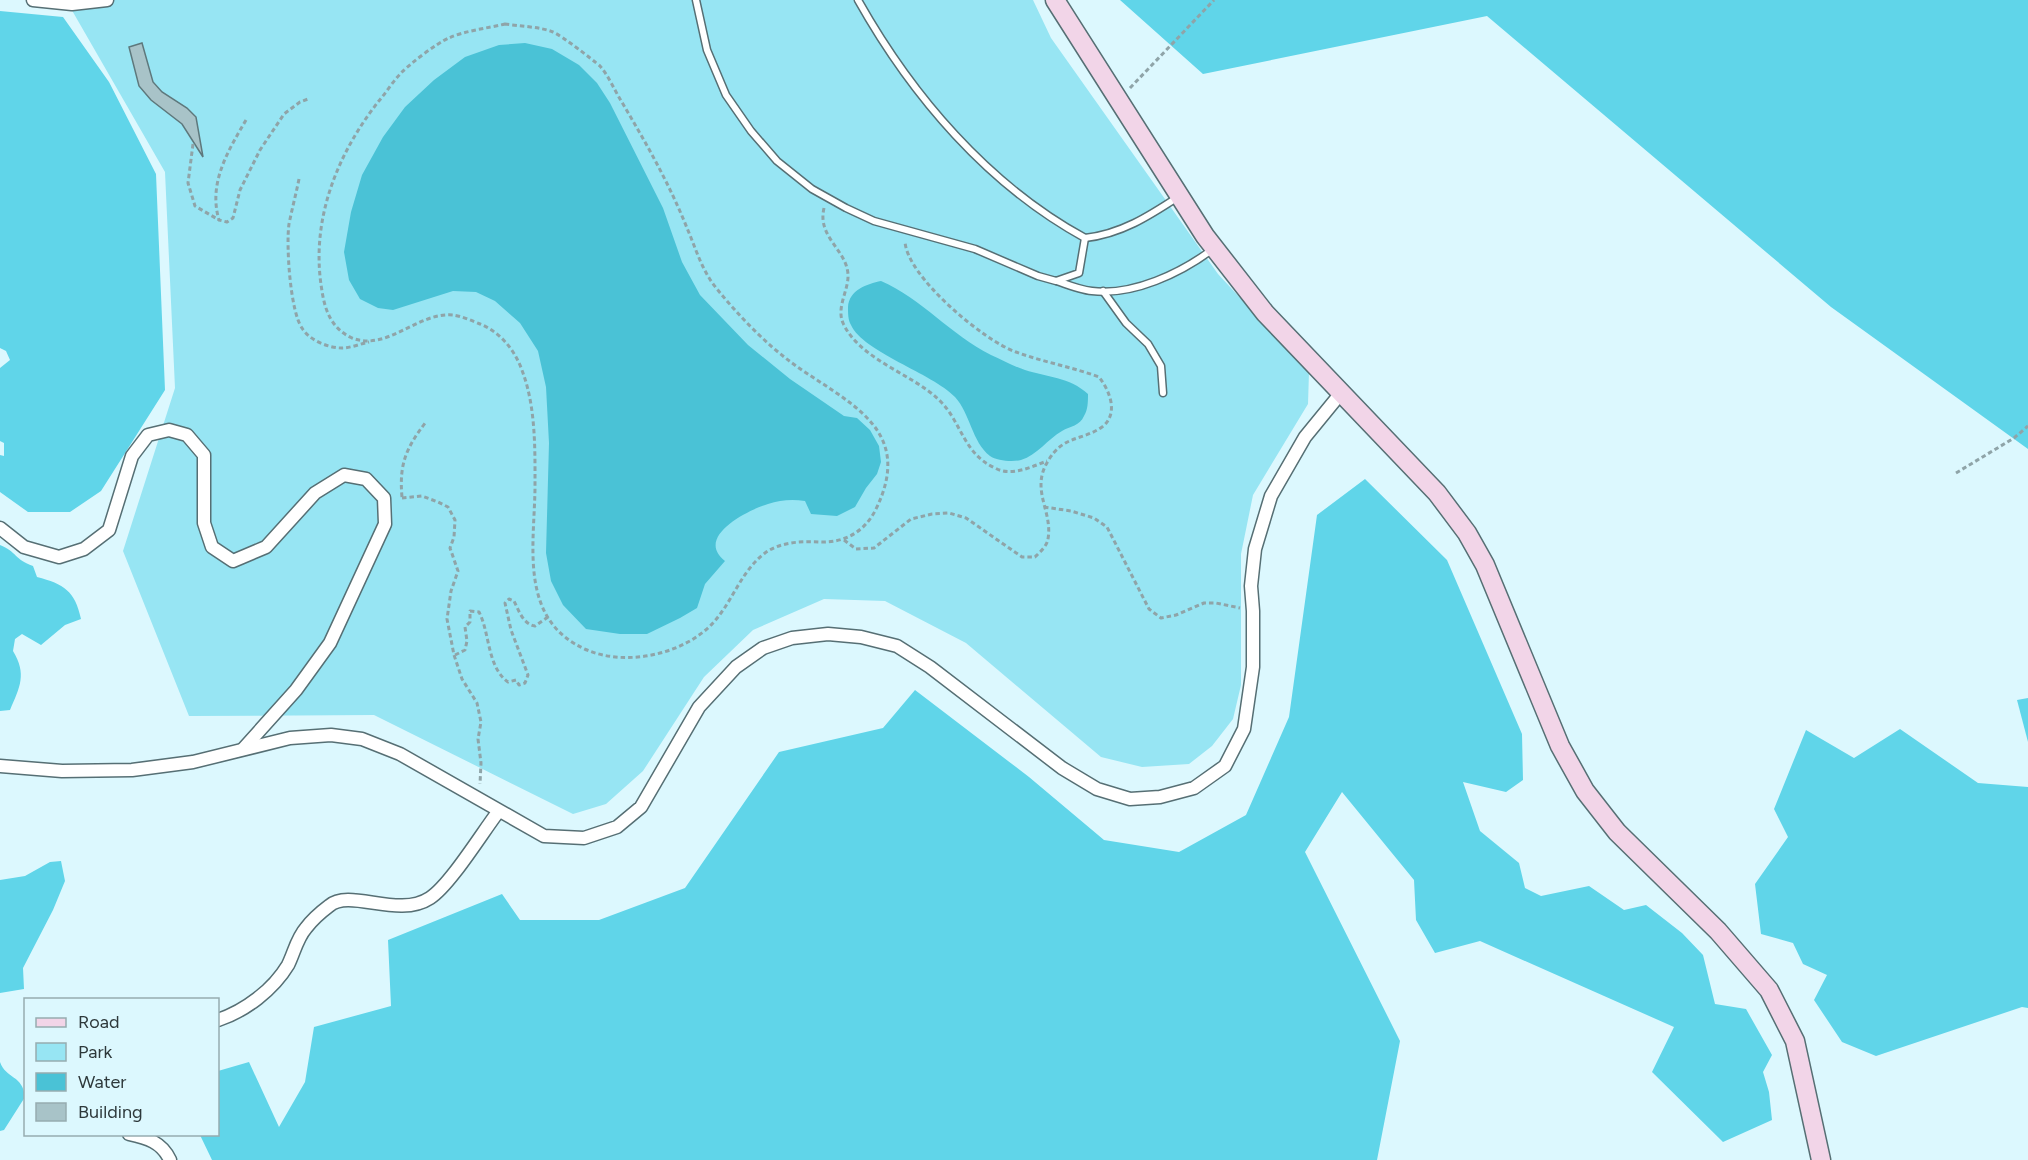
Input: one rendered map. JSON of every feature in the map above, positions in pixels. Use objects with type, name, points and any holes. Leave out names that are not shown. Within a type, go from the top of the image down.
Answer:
[{"type":"main road","points":[[1055,0],[1117,101],[1214,248],[1265,313],[1437,493],[1467,532],[1485,565],[1560,746],[1585,790],[1617,832],[1718,931],[1769,990],[1795,1041],[1821,1160]]},
{"type":"street","points":[[33,0],[72,4],[107,0]]},
{"type":"street","points":[[0,766],[62,771],[132,770],[193,762],[290,738],[332,735],[362,739],[400,754],[498,812],[544,836],[584,838],[617,826],[641,807],[699,707],[736,668],[763,648],[792,638],[828,634],[861,637],[897,646],[930,667],[1062,768],[1097,789],[1130,799],[1160,797],[1194,788],[1225,766],[1244,729],[1253,667],[1251,586],[1254,549],[1271,496],[1305,437],[1341,393]]},
{"type":"street","points":[[0,528],[24,547],[59,557],[84,549],[109,530],[132,456],[148,435],[170,430],[187,435],[204,455],[204,523],[212,546],[233,561],[266,546],[315,492],[344,475],[366,479],[384,498],[385,524],[330,643],[296,690],[244,748]]},
{"type":"street","points":[[219,1020],[231,1016],[264,995],[287,966],[305,929],[331,904],[357,900],[388,906],[411,905],[430,898],[443,886],[498,812]]},
{"type":"street","points":[[137,1136],[162,1146],[170,1160]]},
{"type":"lane","points":[[696,0],[707,51],[726,94],[751,131],[777,161],[812,189],[874,221],[975,249],[1038,276],[1092,291],[1123,291],[1156,280],[1185,267],[1214,248]]},
{"type":"lane","points":[[858,0],[900,66],[927,102],[978,158],[1019,196],[1058,223],[1085,238],[1104,236],[1149,216],[1178,196]]},
{"type":"lane","points":[[1056,281],[1079,273],[1085,238]]},
{"type":"lane","points":[[1103,291],[1126,323],[1148,344],[1161,366],[1163,393]]},
{"type":"path","points":[[1117,101],[1214,0]]},
{"type":"path","points":[[299,179],[289,226],[290,280],[296,313],[302,328],[312,339],[327,346],[342,349],[371,342],[394,334],[430,318],[453,315],[494,330],[516,357],[524,375],[533,433],[535,484],[532,569],[536,592],[548,617],[562,634],[584,649],[603,656],[655,655],[695,638],[712,624],[752,565],[768,550],[788,543],[828,543],[844,540],[860,531],[872,518],[882,497],[887,472],[887,452],[881,436],[867,417],[853,404],[787,359],[713,285],[698,258],[688,230],[650,152],[601,67],[553,32],[505,24],[447,38],[402,72],[360,126],[334,174],[320,229],[319,251],[321,284],[326,310],[336,327],[352,338],[371,342]]},
{"type":"path","points":[[193,144],[189,183],[195,206],[227,222],[233,218],[240,190],[260,150],[284,114],[308,99]]},
{"type":"path","points":[[219,220],[214,204],[218,179],[230,147],[246,120]]},
{"type":"path","points":[[827,197],[822,219],[829,238],[842,258],[848,273],[847,288],[842,304],[842,321],[849,334],[872,355],[938,398],[951,415],[963,440],[979,459],[997,470],[1013,472],[1048,460]]},
{"type":"path","points":[[844,540],[856,549],[874,548],[911,519],[949,513],[966,518],[1022,557],[1035,557],[1044,548],[1048,539],[1040,482],[1048,460],[1067,442],[1101,428],[1108,420],[1112,410],[1107,387],[1099,377],[1014,352],[986,336],[960,316],[934,290],[915,266],[906,249],[905,229]]},
{"type":"path","points":[[402,498],[401,483],[404,462],[410,443],[426,422]]},
{"type":"path","points":[[1956,473],[2014,438],[2028,426]]},
{"type":"path","points":[[384,503],[422,496],[448,507],[455,519],[454,537],[450,548],[458,571],[451,591],[447,619],[454,656],[462,679],[477,703],[481,722],[478,740],[482,782],[472,797]]},
{"type":"path","points":[[1044,507],[1071,511],[1094,518],[1107,527],[1149,609],[1161,618],[1176,615],[1204,603],[1216,603],[1253,611]]},
{"type":"path","points":[[454,656],[465,650],[465,627],[470,622],[470,611],[479,612],[492,655],[502,678],[508,681],[516,680],[519,685],[525,683],[528,675],[511,630],[505,603],[509,599],[514,601],[520,614],[529,625],[535,626],[548,617]]},
{"type":"green space","points":[[66,0],[1033,0],[1051,38],[1218,274],[1309,372],[1308,404],[1253,495],[1241,554],[1241,685],[1233,719],[1212,746],[1189,764],[1142,767],[1101,757],[966,643],[885,601],[824,599],[753,630],[704,677],[643,771],[606,804],[573,814],[374,715],[189,716],[123,551],[175,388],[165,172]]},
{"type":"shaded area","points":[[1120,0],[2028,0],[2028,449],[1831,307],[1487,16],[1203,74]]},
{"type":"shaded area","points":[[0,11],[63,17],[109,82],[156,174],[165,390],[101,491],[70,512],[28,512],[0,492],[0,455],[4,456],[4,443],[0,441],[0,368],[10,360],[6,351],[0,348]]},
{"type":"shaded area","points":[[1365,479],[1447,560],[1522,734],[1523,780],[1506,792],[1463,782],[1480,831],[1519,863],[1525,888],[1541,896],[1589,886],[1624,910],[1646,905],[1682,933],[1703,955],[1715,1004],[1746,1009],[1772,1055],[1763,1072],[1769,1092],[1772,1120],[1723,1142],[1652,1072],[1674,1027],[1480,941],[1435,953],[1416,920],[1414,880],[1342,792],[1305,852],[1400,1041],[1377,1160],[212,1160],[200,1136],[219,1136],[219,1071],[249,1062],[279,1127],[305,1082],[314,1027],[391,1006],[388,940],[502,894],[520,920],[599,920],[685,888],[779,752],[883,728],[915,690],[1029,777],[1104,840],[1179,852],[1246,815],[1289,717],[1317,515]]},
{"type":"shaded area","points":[[0,545],[33,566],[37,577],[67,590],[72,595],[81,619],[65,625],[41,645],[22,634],[15,639],[13,651],[20,667],[20,680],[10,710],[0,711]]},
{"type":"shaded area","points":[[2028,698],[2028,742],[2017,700]]},
{"type":"shaded area","points":[[1900,729],[1978,783],[2028,787],[2028,1008],[2022,1007],[1876,1056],[1842,1042],[1814,1000],[1827,975],[1803,964],[1793,943],[1761,934],[1755,884],[1788,837],[1774,809],[1806,730],[1854,758]]},
{"type":"shaded area","points":[[61,861],[65,881],[53,910],[23,968],[24,989],[0,993],[0,880],[25,876],[50,862]]},
{"type":"shaded area","points":[[0,1062],[6,1072],[21,1085],[24,1090],[24,1099],[4,1130],[0,1131]]},
{"type":"water","points":[[525,43],[552,49],[579,65],[597,83],[610,103],[663,208],[682,262],[700,295],[748,345],[790,379],[844,416],[857,418],[870,430],[879,446],[881,462],[877,474],[855,507],[837,516],[811,514],[805,501],[782,501],[748,512],[727,526],[716,543],[717,552],[725,561],[705,584],[697,608],[647,634],[620,634],[586,629],[563,605],[551,581],[546,553],[549,443],[546,387],[538,351],[520,323],[495,301],[476,292],[453,291],[393,310],[378,308],[360,299],[349,280],[344,252],[351,212],[362,175],[383,137],[405,107],[434,80],[465,57],[499,45]]},
{"type":"water","points":[[881,281],[910,297],[976,347],[1021,368],[1066,381],[1081,388],[1088,394],[1087,408],[1082,419],[1021,460],[1005,461],[990,456],[979,443],[955,397],[931,379],[869,344],[851,325],[848,307],[852,296],[865,286]]},
{"type":"building","points":[[142,43],[153,82],[162,92],[187,108],[196,117],[203,157],[182,124],[151,100],[139,86],[129,47]]}]
